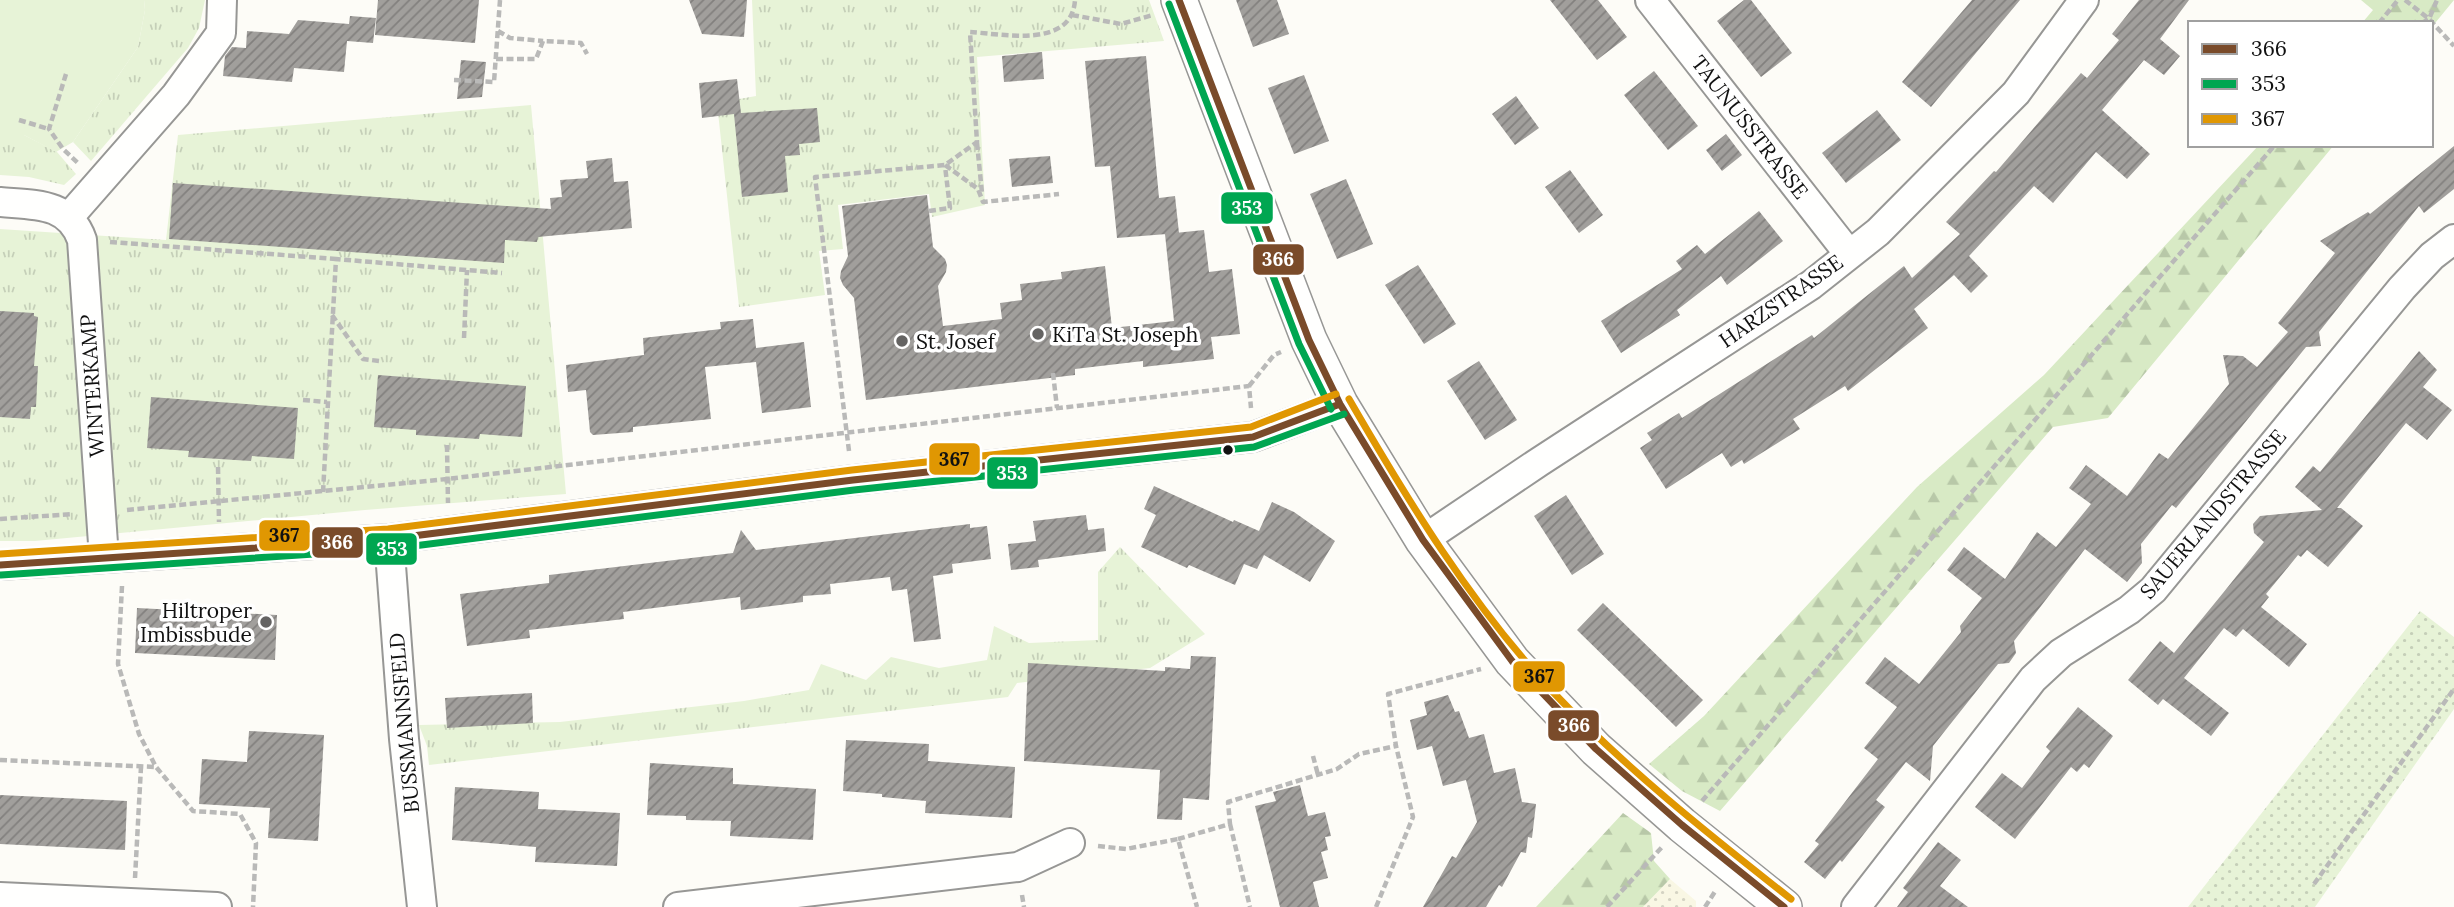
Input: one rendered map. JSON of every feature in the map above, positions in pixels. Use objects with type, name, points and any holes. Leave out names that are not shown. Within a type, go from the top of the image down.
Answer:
[{"type":"street","points":[[0,202],[54,209],[75,228],[98,184],[176,95],[221,33],[222,0]]},
{"type":"street","name":"TAUNUSSTRASSE","points":[[1650,0],[1849,254]]},
{"type":"street","name":"HARZSTRASSE","points":[[1423,540],[1811,285],[1878,232],[2016,93],[2084,0]]},
{"type":"street","points":[[1180,3],[1309,340],[1340,404],[1423,540],[1513,661],[1595,749],[1682,825],[1784,907]]},
{"type":"street","name":"WINTERKAMP","points":[[75,228],[101,512],[114,557]]},
{"type":"street","name":"SAUERLANDSTRASSE","points":[[1856,907],[2033,678],[2061,653],[2129,610],[2153,590],[2402,288],[2432,256],[2454,239]]},
{"type":"street","points":[[0,565],[389,539],[853,480],[1253,437],[1340,404]]},
{"type":"street","name":"BUSSMANNSFELD","points":[[389,539],[404,739],[422,907]]},
{"type":"street","points":[[678,907],[1018,867],[1070,843]]},
{"type":"street","points":[[0,897],[217,907]]},
{"type":"path","points":[[454,80],[494,82],[500,0]]},
{"type":"path","points":[[983,202],[970,32],[1040,37],[1059,28],[1072,15],[1075,0]]},
{"type":"path","points":[[2381,21],[2398,0]]},
{"type":"path","points":[[2405,0],[2429,19]]},
{"type":"path","points":[[2426,21],[2429,19],[2437,0]]},
{"type":"path","points":[[1072,15],[1121,24],[1180,3]]},
{"type":"path","points":[[2433,23],[2454,46]]},
{"type":"path","points":[[498,31],[510,38],[581,43],[587,54]]},
{"type":"path","points":[[496,59],[536,59],[543,41]]},
{"type":"path","points":[[49,129],[66,74]]},
{"type":"path","points":[[19,120],[49,129],[63,149],[98,184]]},
{"type":"path","points":[[853,480],[815,177],[945,165],[977,142]]},
{"type":"path","points":[[1607,907],[1682,825],[2273,147]]},
{"type":"path","points":[[945,165],[978,189],[983,202]]},
{"type":"path","points":[[929,211],[950,208],[945,165]]},
{"type":"path","points":[[983,202],[1059,194]]},
{"type":"path","points":[[75,228],[336,259],[502,273]]},
{"type":"path","points":[[323,492],[336,259]]},
{"type":"path","points":[[464,338],[467,270]]},
{"type":"path","points":[[332,315],[363,359],[379,361]]},
{"type":"path","points":[[1253,437],[1249,386],[1274,355],[1309,340]]},
{"type":"path","points":[[1053,373],[1057,408]]},
{"type":"path","points":[[0,519],[219,502],[447,479],[1249,386]]},
{"type":"path","points":[[303,400],[327,402]]},
{"type":"path","points":[[447,444],[450,531]]},
{"type":"path","points":[[218,467],[219,550]]},
{"type":"path","points":[[114,557],[118,664],[139,734],[156,767],[194,811],[240,814],[256,843],[253,907]]},
{"type":"path","points":[[1376,907],[1413,817],[1396,746],[1388,694],[1513,661]]},
{"type":"path","points":[[2314,884],[2454,689]]},
{"type":"path","points":[[1250,907],[1230,824],[1228,802],[1337,769],[1359,754],[1396,746]]},
{"type":"path","points":[[1313,756],[1318,775]]},
{"type":"path","points":[[0,760],[156,767]]},
{"type":"path","points":[[133,904],[141,767]]},
{"type":"path","points":[[1070,843],[1126,849],[1178,839],[1230,824]]},
{"type":"path","points":[[1178,839],[1197,907]]},
{"type":"shaded area","points":[[1670,879],[1696,901],[1696,907],[1643,907]]},
{"type":"green space","points":[[0,0],[144,0],[145,10],[138,47],[73,142],[56,152],[24,135],[0,135]]},
{"type":"green space","points":[[144,0],[205,0],[199,28],[188,48],[91,161],[73,142],[138,47],[145,10]]},
{"type":"green space","points":[[752,0],[1149,0],[1164,41],[977,57],[985,205],[932,217],[929,194],[838,205],[843,249],[819,251],[825,295],[739,307],[717,103],[756,96]]},
{"type":"green space","points":[[2361,0],[2454,0],[2433,26],[2433,21],[2364,21],[2373,10]]},
{"type":"green space","points":[[531,105],[566,494],[35,541],[0,541],[0,229],[166,240],[178,135]]},
{"type":"green space","points":[[0,135],[24,135],[57,152],[76,174],[64,185],[29,177],[0,175]]},
{"type":"green space","points":[[2257,147],[2332,147],[2108,418],[2053,427],[1720,811],[1682,791],[1649,764],[1704,716],[1917,487],[2044,375]]},
{"type":"green space","points":[[1120,547],[1205,634],[1150,668],[1017,683],[1008,697],[429,765],[427,746],[419,725],[560,722],[744,701],[809,690],[821,664],[866,680],[891,657],[939,668],[987,660],[994,626],[1029,643],[1098,640],[1098,572]]},
{"type":"green space","points":[[2420,611],[2454,637],[2454,709],[2315,907],[2188,907]]},
{"type":"green space","points":[[1623,813],[1651,833],[1654,861],[1670,879],[1643,907],[1536,907]]},
{"type":"building","points":[[378,0],[479,0],[475,43],[375,35]]},
{"type":"building","points":[[689,0],[747,0],[744,37],[702,34]]},
{"type":"building","points":[[1236,0],[1277,0],[1289,34],[1253,47]]},
{"type":"building","points":[[1550,0],[1598,0],[1627,37],[1597,60]]},
{"type":"building","points":[[1744,0],[1751,0],[1792,53],[1761,77],[1717,21]]},
{"type":"building","points":[[1972,0],[2020,0],[1931,107],[1902,82]]},
{"type":"building","points":[[2139,0],[2189,0],[2160,39],[2180,56],[2164,75],[2144,60],[2102,110],[2150,154],[2127,179],[2096,152],[2053,203],[2034,186],[1969,256],[1988,276],[1971,293],[1954,275],[1914,309],[1928,328],[1848,391],[1845,386],[1793,419],[1800,429],[1744,464],[1742,460],[1731,467],[1722,453],[1666,489],[1640,448],[1652,440],[1647,433],[1679,413],[1682,418],[1812,335],[1814,338],[1904,266],[1912,278],[1960,234],[1946,222],[1994,171],[1996,172],[2081,73],[2087,78],[2119,40],[2112,34]]},
{"type":"building","points":[[350,16],[376,18],[373,43],[347,41],[344,72],[294,68],[292,82],[223,76],[225,56],[232,47],[246,48],[247,31],[289,34],[298,20],[349,24]]},
{"type":"building","points":[[1042,52],[1044,79],[1004,82],[1002,56]]},
{"type":"building","points":[[1146,56],[1159,198],[1175,196],[1179,233],[1117,238],[1110,166],[1095,167],[1085,61]]},
{"type":"building","points":[[461,60],[486,62],[482,97],[457,99]]},
{"type":"building","points":[[1654,71],[1698,126],[1668,150],[1624,95]]},
{"type":"building","points":[[1304,75],[1329,141],[1294,154],[1268,88]]},
{"type":"building","points":[[737,79],[741,113],[817,108],[820,142],[799,144],[800,155],[785,156],[788,192],[742,197],[734,114],[702,118],[699,83]]},
{"type":"building","points":[[1516,96],[1539,128],[1515,145],[1492,114]]},
{"type":"building","points":[[1877,110],[1901,140],[1846,183],[1822,153]]},
{"type":"building","points":[[1726,134],[1742,155],[1722,171],[1706,150]]},
{"type":"building","points":[[2454,146],[2454,189],[2424,213],[2419,206],[2319,332],[2321,346],[2306,347],[2176,508],[2172,505],[2141,544],[2142,563],[2127,582],[2085,549],[2014,641],[2016,653],[2009,663],[1998,664],[1933,746],[1930,781],[1906,762],[1876,800],[1885,807],[1842,862],[1840,860],[1825,879],[1804,862],[1819,844],[1815,841],[1878,759],[1864,748],[1897,707],[1865,683],[1885,657],[1919,684],[1961,632],[1960,626],[1982,598],[1947,570],[1964,547],[2005,579],[2037,532],[2056,547],[2091,504],[2069,488],[2086,465],[2127,496],[2159,453],[2168,459],[2229,384],[2223,355],[2243,356],[2257,367],[2288,332],[2278,323],[2335,253],[2320,241],[2368,212],[2370,214]]},
{"type":"building","points":[[1050,156],[1053,183],[1012,187],[1009,159]]},
{"type":"building","points":[[612,158],[614,182],[628,181],[632,228],[538,237],[537,242],[505,240],[504,263],[169,239],[173,183],[551,209],[550,198],[562,197],[560,180],[588,178],[586,161]]},
{"type":"building","points":[[1570,170],[1603,215],[1579,233],[1545,187]]},
{"type":"building","points":[[1346,179],[1373,244],[1337,259],[1310,194]]},
{"type":"building","points":[[927,195],[933,247],[945,259],[947,265],[938,286],[943,326],[1002,319],[1000,303],[1022,300],[1020,284],[1062,279],[1061,272],[1105,266],[1112,328],[1174,321],[1165,234],[1204,230],[1209,272],[1232,269],[1240,334],[1211,337],[1214,359],[1143,367],[1143,361],[1075,369],[1075,375],[866,400],[854,298],[840,278],[848,256],[842,206]]},
{"type":"building","points":[[1759,211],[1783,241],[1727,285],[1721,276],[1677,310],[1680,315],[1621,353],[1601,321],[1682,269],[1676,261],[1697,245],[1705,254]]},
{"type":"building","points":[[1418,265],[1456,324],[1424,344],[1385,285]]},
{"type":"building","points":[[0,311],[34,313],[34,316],[38,317],[34,366],[38,366],[36,407],[31,407],[30,419],[0,417]]},
{"type":"building","points":[[753,319],[756,348],[804,342],[811,407],[762,413],[756,362],[705,367],[711,419],[633,427],[633,432],[593,435],[590,432],[586,390],[568,392],[566,365],[644,355],[643,338],[721,329],[720,322]]},
{"type":"building","points":[[2419,351],[2437,370],[2423,387],[2452,410],[2427,440],[2406,423],[2337,508],[2341,508],[2363,526],[2328,567],[2307,550],[2301,557],[2298,555],[2266,594],[2269,597],[2261,607],[2307,644],[2289,667],[2243,629],[2236,637],[2224,628],[2184,678],[2229,713],[2211,736],[2163,699],[2158,705],[2128,680],[2160,641],[2174,653],[2223,593],[2264,542],[2254,533],[2253,524],[2260,516],[2322,510],[2295,487],[2313,466],[2320,472]]},
{"type":"building","points":[[1479,361],[1517,420],[1485,440],[1447,381]]},
{"type":"building","points":[[378,375],[526,386],[522,437],[480,434],[479,439],[416,435],[416,430],[374,427]]},
{"type":"building","points":[[151,397],[298,408],[294,459],[252,456],[251,461],[188,457],[189,451],[147,448]]},
{"type":"building","points":[[1154,486],[1259,531],[1272,502],[1294,512],[1335,541],[1310,582],[1264,555],[1257,569],[1244,564],[1235,585],[1189,565],[1187,568],[1141,547],[1156,515],[1144,509]]},
{"type":"building","points":[[1566,495],[1604,554],[1572,575],[1534,516]]},
{"type":"building","points":[[1086,515],[1088,530],[1104,528],[1106,551],[1038,560],[1039,567],[1011,570],[1008,544],[1036,541],[1033,521]]},
{"type":"building","points":[[970,524],[970,528],[987,526],[991,559],[952,564],[953,573],[933,576],[941,639],[914,642],[907,589],[892,591],[890,577],[830,584],[831,594],[803,596],[803,602],[741,610],[740,597],[623,612],[624,619],[529,630],[530,638],[467,646],[460,594],[549,583],[549,575],[733,553],[741,530],[756,550]]},
{"type":"building","points":[[1603,603],[1703,700],[1676,727],[1577,630]]},
{"type":"building","points":[[137,608],[277,615],[275,660],[135,653]]},
{"type":"building","points":[[1191,656],[1216,657],[1209,800],[1183,798],[1182,820],[1157,819],[1160,770],[1024,761],[1028,663],[1165,671],[1165,667],[1190,669]]},
{"type":"building","points":[[532,693],[533,723],[447,728],[445,698]]},
{"type":"building","points":[[1448,695],[1455,712],[1459,711],[1469,738],[1484,734],[1494,773],[1515,768],[1522,802],[1536,804],[1532,838],[1528,837],[1526,853],[1521,852],[1502,887],[1499,885],[1486,907],[1423,907],[1452,856],[1456,858],[1477,822],[1466,780],[1443,786],[1432,746],[1417,750],[1410,720],[1427,715],[1424,702]]},
{"type":"building","points":[[2078,707],[2113,736],[2089,768],[2084,764],[2077,772],[2071,767],[2015,839],[1975,807],[2002,773],[2022,788],[2050,751],[2046,747]]},
{"type":"building","points":[[249,731],[324,735],[318,841],[268,838],[270,808],[199,804],[202,759],[247,762]]},
{"type":"building","points":[[846,740],[929,744],[928,761],[1015,767],[1012,818],[925,813],[926,801],[843,791]]},
{"type":"building","points":[[650,763],[733,768],[733,784],[816,789],[813,840],[730,836],[731,821],[686,820],[686,816],[647,815]]},
{"type":"building","points":[[1300,785],[1308,816],[1325,812],[1331,836],[1325,837],[1328,850],[1321,852],[1328,878],[1313,882],[1319,907],[1280,907],[1255,806],[1276,801],[1273,792]]},
{"type":"building","points":[[455,787],[539,792],[538,809],[620,813],[617,866],[535,862],[536,847],[452,840]]},
{"type":"building","points":[[0,795],[127,801],[125,850],[0,844]]},
{"type":"building","points":[[1938,842],[1961,860],[1940,886],[1968,907],[1897,907],[1908,892],[1903,888]]},
{"type":"transit line","name":"366","points":[[1179,0],[1309,340],[1340,404],[1423,540],[1512,661],[1596,749],[1682,825],[1784,907]]},
{"type":"transit line","name":"353","points":[[1169,4],[1299,344],[1331,409]]},
{"type":"transit line","name":"367","points":[[0,554],[388,529],[852,470],[1251,427],[1336,394]]},
{"type":"transit line","name":"367","points":[[1349,399],[1442,550],[1521,657],[1551,690],[1637,773],[1791,899]]},
{"type":"transit line","name":"366","points":[[0,565],[389,539],[853,480],[1253,437],[1340,404]]},
{"type":"transit line","name":"353","points":[[1,575],[390,549],[854,490],[1254,447],[1344,414]]},
{"type":"place","name":"KiTa St. Joseph","points":[[1038,334]]},
{"type":"place","name":"St. Josef","points":[[902,341]]},
{"type":"place","name":"Hiltroper Imbissbude","points":[[266,622]]}]
